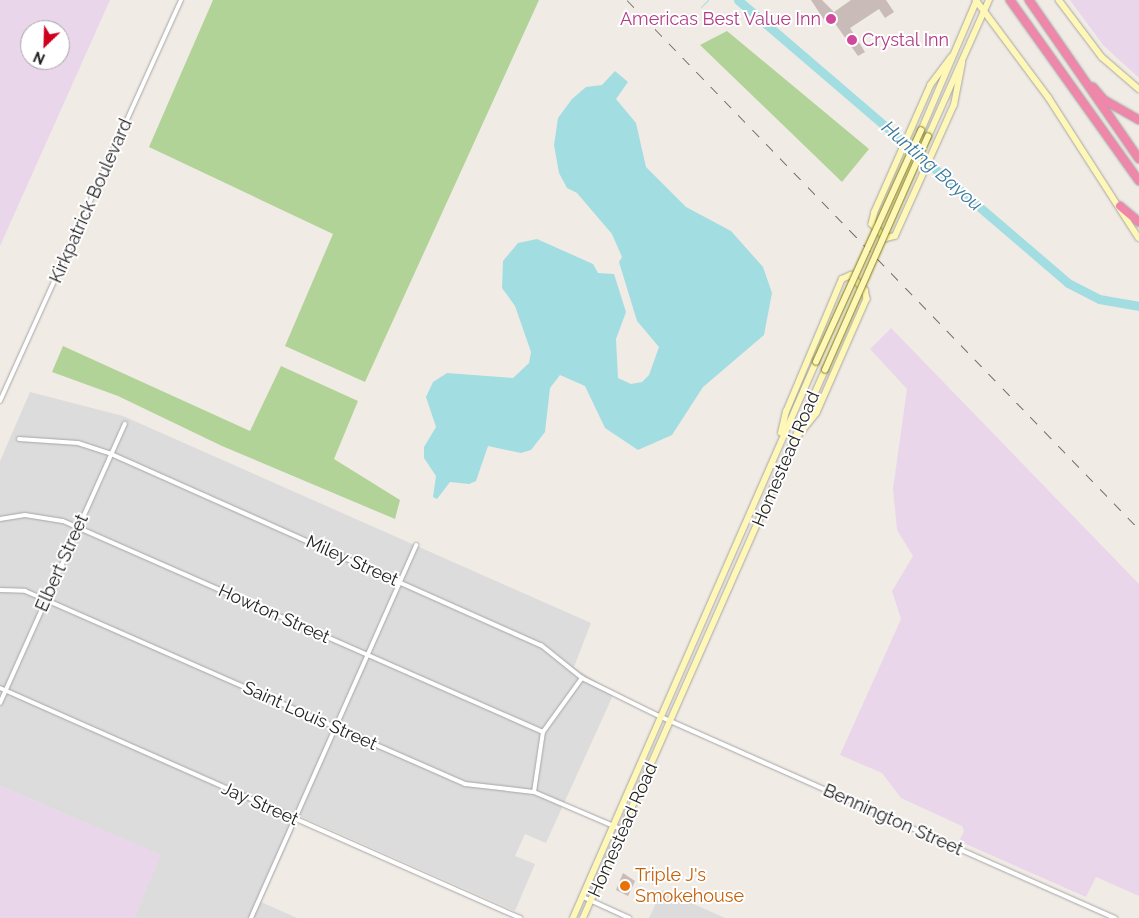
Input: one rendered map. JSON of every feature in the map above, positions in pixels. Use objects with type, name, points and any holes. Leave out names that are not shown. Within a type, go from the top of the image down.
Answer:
[{"type":"highway","points":[[1029,0],[1139,159]]},
{"type":"highway","points":[[1012,3],[1139,180]]},
{"type":"highway","points":[[1074,65],[1104,100],[1139,120]]},
{"type":"highway","points":[[1120,206],[1139,222]]},
{"type":"main road","name":"Homestead Road","points":[[573,918],[780,442],[921,131],[977,0]]},
{"type":"main road","points":[[977,0],[1049,98],[1139,238]]},
{"type":"main road","name":"Homestead Road","points":[[583,918],[989,0]]},
{"type":"main road","points":[[1059,0],[1102,57],[1139,89]]},
{"type":"main road","points":[[952,58],[936,75],[873,219],[875,228],[886,238],[895,236],[938,141],[957,95],[962,63]]},
{"type":"main road","points":[[780,442],[786,412],[842,280],[849,274],[866,290],[867,299],[814,419],[793,442]]},
{"type":"street","name":"Kirkpatrick Boulevard","points":[[0,401],[181,0]]},
{"type":"street","name":"Elbert Street","points":[[0,703],[125,424]]},
{"type":"street","name":"Miley Street","points":[[19,439],[71,442],[111,454],[541,645],[582,678],[671,721]]},
{"type":"street","name":"Howton Street","points":[[0,519],[43,516],[78,527],[543,732]]},
{"type":"street","points":[[251,918],[416,545]]},
{"type":"street","name":"Saint Louis Street","points":[[0,590],[24,592],[46,600],[465,784],[534,792],[623,830]]},
{"type":"street","points":[[534,792],[543,732],[582,678]]},
{"type":"street","name":"Jay Street","points":[[0,688],[520,918]]},
{"type":"street","name":"Bennington Street","points":[[671,721],[1115,918]]},
{"type":"street","points":[[583,897],[629,918]]},
{"type":"shaded area","points":[[0,0],[110,0],[0,246]]},
{"type":"shaded area","points":[[1070,0],[1139,0],[1139,78],[1103,45]]},
{"type":"shaded area","points":[[891,328],[1139,584],[1139,896],[1096,877],[1086,897],[959,841],[964,831],[962,826],[901,798],[882,773],[840,755],[901,619],[892,591],[913,556],[897,530],[893,489],[907,389],[870,349]]},
{"type":"shaded area","points":[[30,392],[123,416],[591,623],[574,667],[614,693],[546,843],[525,834],[515,856],[535,864],[515,911],[300,816],[261,902],[297,918],[134,918],[160,855],[0,786],[0,461]]},
{"type":"shaded area","points":[[0,786],[161,855],[134,918],[0,918]]},
{"type":"shaded area","points":[[662,890],[725,918],[649,918]]},
{"type":"green space","points":[[213,0],[539,0],[365,382],[285,346],[333,234],[149,147]]},
{"type":"green space","points":[[727,31],[869,149],[842,182],[700,45]]},
{"type":"green space","points":[[63,346],[250,431],[281,366],[358,401],[334,459],[400,500],[395,519],[222,446],[118,396],[52,372]]},
{"type":"water","points":[[615,71],[628,82],[616,99],[636,123],[646,167],[686,207],[731,231],[763,267],[772,293],[764,335],[703,387],[672,435],[638,450],[605,428],[585,386],[560,375],[550,388],[545,432],[531,450],[521,453],[488,446],[476,481],[469,484],[450,482],[437,499],[433,497],[436,476],[424,458],[424,447],[436,427],[426,397],[433,382],[447,373],[513,378],[529,363],[531,352],[515,306],[502,288],[503,261],[518,243],[537,239],[593,264],[598,273],[614,274],[626,312],[616,339],[618,378],[631,384],[642,382],[649,375],[659,347],[637,321],[619,262],[622,257],[612,234],[577,193],[567,188],[559,173],[554,145],[558,118],[572,99],[586,87],[602,85]]},
{"type":"building","points":[[811,0],[822,0],[834,12],[851,0],[886,0],[894,12],[885,18],[879,9],[850,28],[865,52],[858,56],[834,22],[828,26]]},
{"type":"building","name":"Triple J's Smokehouse","points":[[623,873],[635,881],[628,896],[616,890]]},
{"type":"waterway","points":[[701,7],[708,0]]},
{"type":"waterway","name":"Hunting Bayou","points":[[738,0],[1068,283],[1099,299],[1139,306]]},
{"type":"railway","points":[[627,0],[1139,529]]},
{"type":"place","name":"Americas Best Value Inn","points":[[831,19]]},
{"type":"place","name":"Crystal Inn","points":[[852,40]]},
{"type":"place","name":"Triple J's Smokehouse","points":[[625,886]]}]
